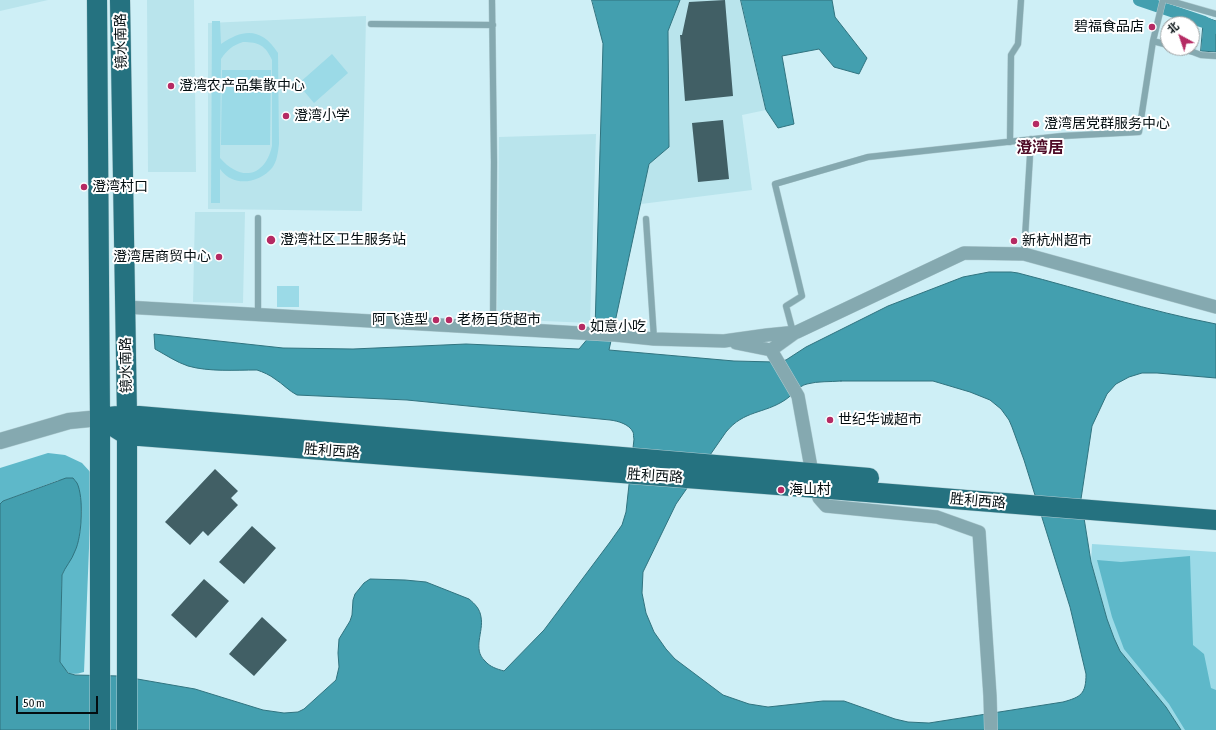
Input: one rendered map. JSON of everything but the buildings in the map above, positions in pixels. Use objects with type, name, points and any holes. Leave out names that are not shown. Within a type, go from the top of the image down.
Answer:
[{"type":"main road","name":"镜水南路","points":[[97,0],[100,418],[100,730]]},
{"type":"main road","name":"镜水南路","points":[[120,0],[126,307],[127,730]]},
{"type":"main road","name":"胜利西路","points":[[100,418],[127,415],[613,464],[1033,499],[1216,520]]},
{"type":"main road","name":"胜利西路","points":[[100,418],[126,435],[613,464]]},
{"type":"main road","name":"胜利西路","points":[[1087,505],[1216,507]]},
{"type":"main road","points":[[1087,505],[1180,530],[1216,533]]},
{"type":"street","points":[[126,307],[588,333],[654,339],[724,341],[795,332],[964,253],[1024,254],[1216,307]]},
{"type":"street","points":[[773,353],[795,332]]},
{"type":"street","points":[[724,341],[773,353],[798,396],[819,498],[826,506],[937,517],[979,532],[990,696],[990,730]]},
{"type":"street","name":"胜利西路","points":[[0,441],[69,421],[100,418]]},
{"type":"lane","points":[[492,0],[494,162],[493,328]]},
{"type":"lane","points":[[1010,142],[1011,55],[1018,44],[1021,0]]},
{"type":"lane","points":[[795,332],[786,306],[802,296],[775,184],[868,157],[1062,136],[1139,132],[1153,41],[1164,1],[1216,14]]},
{"type":"lane","points":[[372,24],[493,25]]},
{"type":"lane","points":[[1153,41],[1160,43]]},
{"type":"lane","points":[[1200,55],[1216,56]]},
{"type":"lane","points":[[1024,254],[1031,140]]},
{"type":"lane","points":[[258,218],[258,314]]},
{"type":"lane","points":[[646,219],[654,339]]},
{"type":"shaded area","points":[[0,0],[48,0],[0,11]]},
{"type":"shaded area","name":"澄湾农产品集散中心","points":[[147,0],[194,0],[196,172],[148,172]]},
{"type":"shaded area","points":[[592,0],[680,0],[668,31],[669,147],[649,164],[609,350],[734,361],[775,362],[786,360],[806,347],[888,306],[963,277],[989,272],[1018,273],[1141,307],[1216,324],[1216,378],[1142,373],[1129,377],[1116,384],[1107,394],[1092,426],[1081,499],[1091,562],[1114,638],[1120,651],[1166,707],[1181,730],[0,730],[0,504],[3,501],[66,478],[73,478],[77,483],[81,498],[81,527],[77,545],[62,575],[60,662],[68,673],[75,675],[120,676],[195,689],[263,710],[284,713],[298,712],[304,709],[336,680],[339,667],[339,639],[350,621],[355,594],[364,583],[370,579],[426,582],[469,599],[480,612],[482,623],[479,651],[481,656],[489,665],[504,671],[544,630],[622,525],[626,512],[634,439],[633,432],[629,427],[620,422],[610,420],[407,400],[297,395],[271,376],[257,370],[213,370],[188,366],[155,349],[154,334],[283,348],[353,349],[466,344],[579,349],[595,330],[603,44]],"holes":[[[841,381],[933,381],[970,392],[990,400],[1001,409],[1009,420],[1024,460],[1070,607],[1086,674],[1085,686],[1081,694],[1063,702],[929,723],[908,722],[895,719],[844,701],[823,701],[768,707],[749,704],[723,695],[675,659],[654,632],[646,613],[642,593],[643,572],[676,504],[726,432],[740,420],[777,404],[807,384]]]},
{"type":"shaded area","points":[[680,0],[741,0],[766,110],[742,115],[752,190],[641,204],[649,164],[669,147],[668,31]]},
{"type":"shaded area","points":[[741,0],[832,0],[835,17],[867,58],[859,74],[834,67],[819,49],[782,56],[794,124],[778,128],[766,110]]},
{"type":"shaded area","name":"澄湾小学","points":[[366,16],[362,211],[208,209],[208,23]]},
{"type":"shaded area","points":[[1204,17],[1216,21],[1216,52],[1201,51]]},
{"type":"shaded area","points":[[212,21],[220,21],[221,44],[237,35],[252,33],[266,39],[278,53],[279,144],[274,166],[259,178],[248,181],[237,181],[228,177],[220,169],[220,203],[211,203]],"holes":[[[243,42],[258,44],[267,51],[272,60],[272,146],[269,156],[264,164],[258,170],[251,173],[236,171],[220,158],[221,59],[233,46]]]},
{"type":"shaded area","points":[[332,54],[348,73],[314,103],[298,84]]},
{"type":"shaded area","points":[[222,70],[271,70],[270,145],[221,145]]},
{"type":"shaded area","points":[[596,134],[590,323],[497,319],[499,137]]},
{"type":"shaded area","name":"澄湾居商贸中心","points":[[195,212],[245,212],[243,303],[193,302]]},
{"type":"shaded area","points":[[277,286],[299,286],[299,307],[277,307]]},
{"type":"shaded area","points":[[48,453],[65,455],[82,463],[92,474],[84,672],[75,674],[69,673],[60,662],[62,575],[80,532],[82,512],[80,497],[59,480],[3,501],[0,504],[0,468]]},
{"type":"shaded area","points":[[1092,544],[1216,552],[1216,730],[1181,730],[1166,707],[1120,651],[1107,619],[1091,562]]},
{"type":"shaded area","points":[[1190,556],[1193,645],[1204,654],[1211,688],[1216,690],[1216,730],[1185,730],[1169,704],[1124,649],[1112,617],[1097,560],[1121,562]]},
{"type":"waterway","points":[[1139,0],[1204,22],[1216,28]]},
{"type":"place","name":"碧福食品店","points":[[1152,27]]},
{"type":"place","name":"澄湾农产品集散中心","points":[[171,86]]},
{"type":"place","name":"澄湾小学","points":[[286,116]]},
{"type":"place","name":"澄湾居党群服务中心","points":[[1036,124]]},
{"type":"place","name":"澄湾村口","points":[[84,187]]},
{"type":"place","name":"澄湾社区卫生服务站","points":[[271,240]]},
{"type":"place","name":"新杭州超市","points":[[1014,241]]},
{"type":"place","name":"澄湾居商贸中心","points":[[219,257]]},
{"type":"place","name":"阿飞造型","points":[[436,320]]},
{"type":"place","name":"老杨百货超市","points":[[449,320]]},
{"type":"place","name":"如意小吃","points":[[582,327]]},
{"type":"place","name":"世纪华诚超市","points":[[830,420]]},
{"type":"place","name":"海山村","points":[[781,490]]},
{"type":"district","name":"澄湾居","points":[[1040,148]]}]
